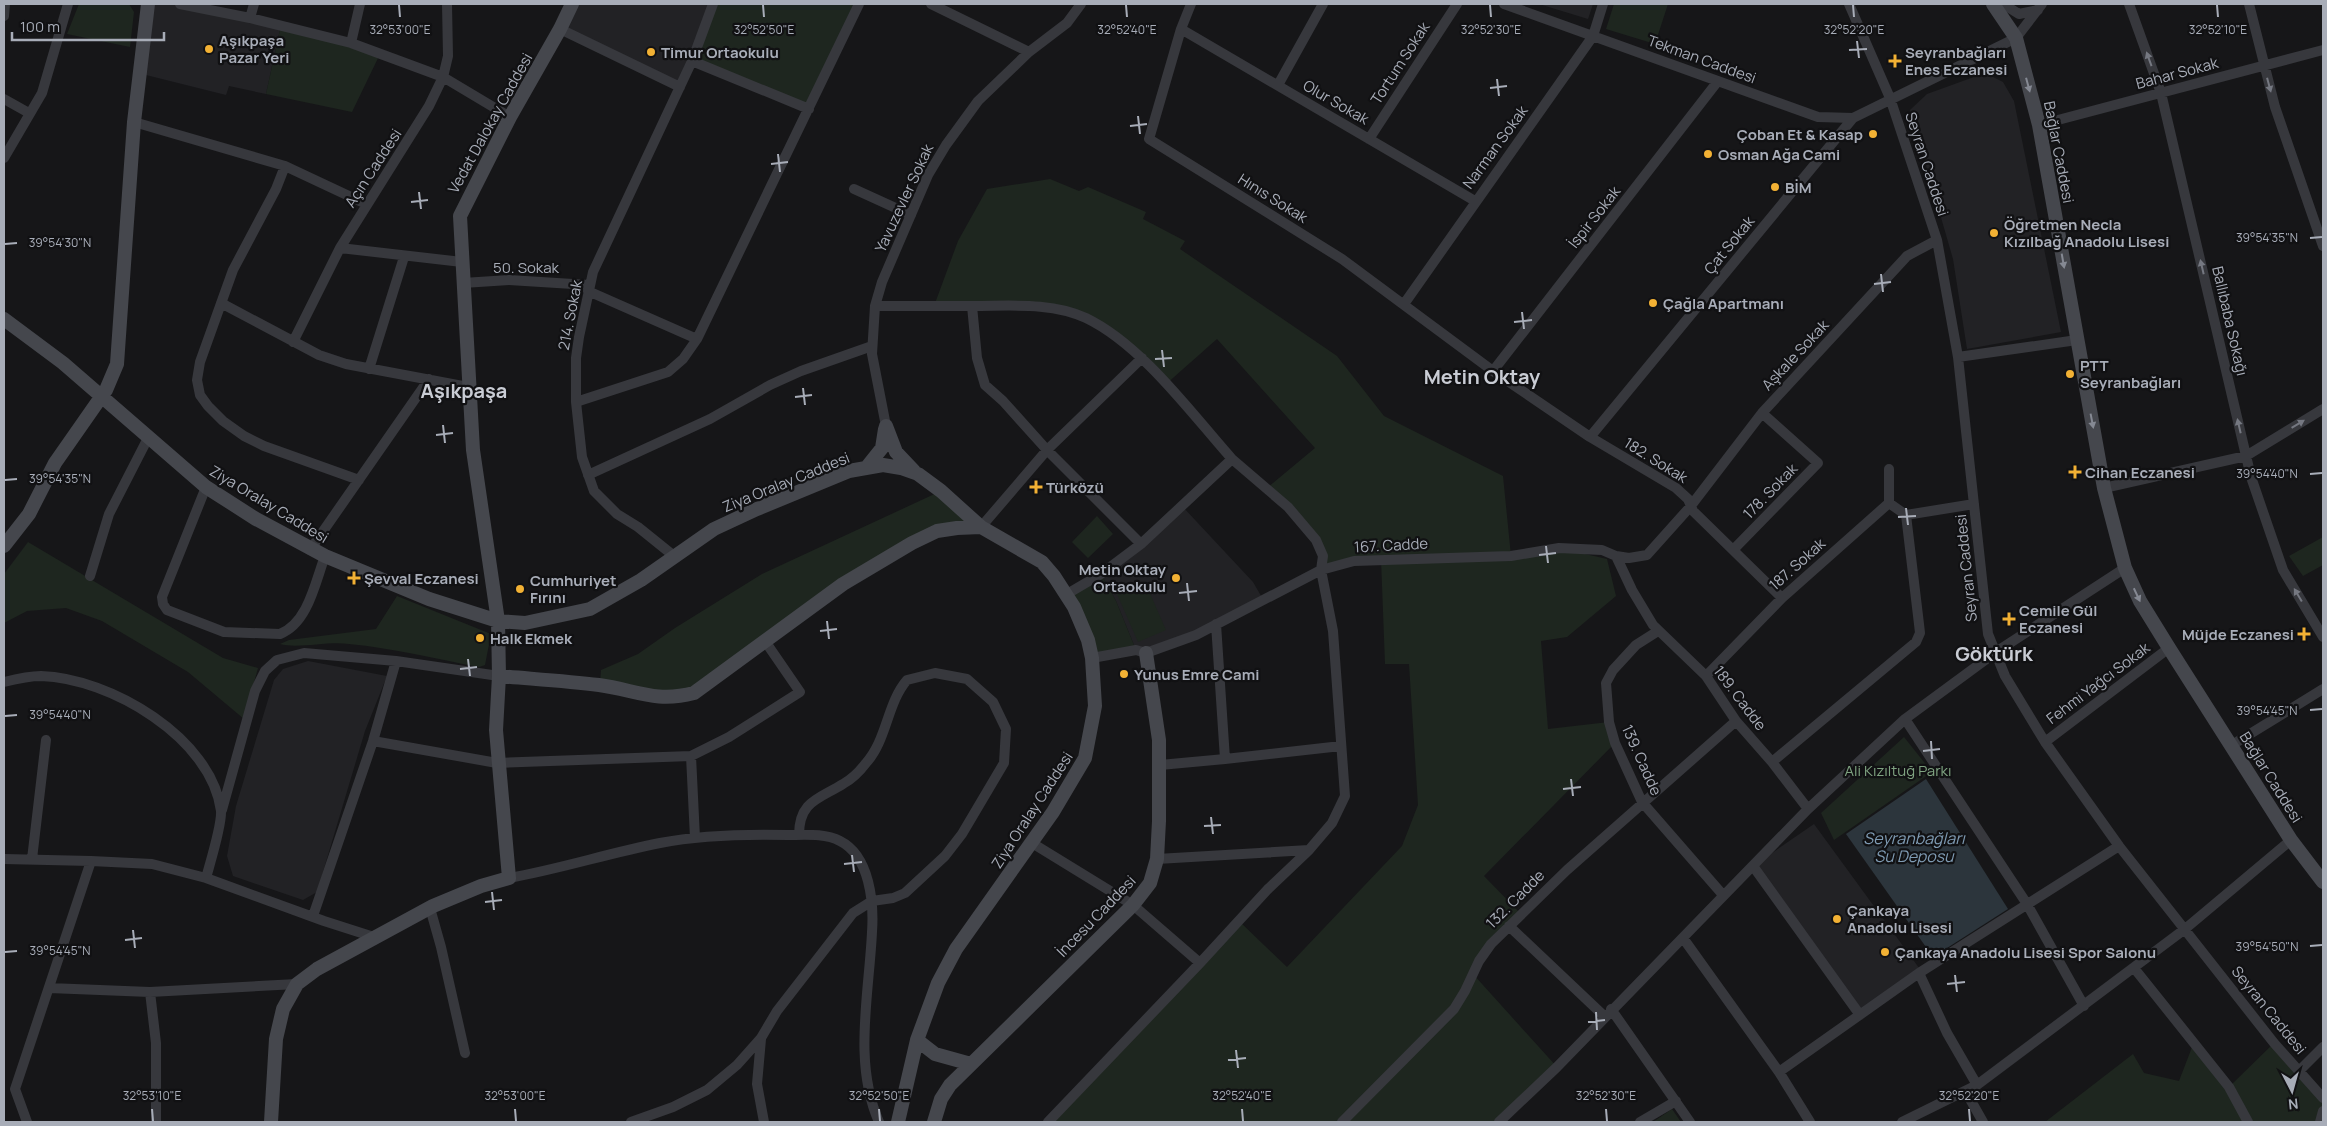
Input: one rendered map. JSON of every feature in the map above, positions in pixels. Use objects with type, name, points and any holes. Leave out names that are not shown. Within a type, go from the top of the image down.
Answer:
[{"type":"main road","points":[[4,546],[29,514],[55,464],[102,397],[112,379],[120,348],[134,122],[148,4]]},
{"type":"main road","name":"Vedat Dalokay Caddesi","points":[[509,878],[497,764],[498,622],[473,450],[459,225],[462,208],[572,4]]},
{"type":"main road","name":"Bağlar Caddesi","points":[[1993,4],[2016,38],[2039,125],[2104,488],[2125,568],[2140,601],[2169,648],[2291,840],[2323,882]]},
{"type":"main road","name":"Ziya Oralay Caddesi","points":[[4,319],[62,363],[206,487],[310,550],[429,599],[498,622],[525,622],[590,609],[641,580],[714,529],[757,509],[849,472],[866,468],[892,466],[918,474],[941,491],[981,527],[1042,562],[1067,594],[1081,623],[1092,658],[1095,706],[1085,758],[1068,790],[956,949],[938,983],[916,1040],[898,1122]]},
{"type":"main road","points":[[866,468],[882,448],[886,426]]},
{"type":"main road","points":[[886,426],[896,452],[918,474]]},
{"type":"main road","points":[[499,676],[600,685],[619,688],[646,697],[678,697],[701,688],[843,584],[912,542],[937,532],[957,528],[981,527]]},
{"type":"main road","name":"İncesu Caddesi","points":[[934,1122],[941,1099],[950,1085],[1133,905],[1150,883],[1157,859],[1160,766],[1155,706],[1146,653]]},
{"type":"main road","points":[[271,1122],[276,1038],[283,1009],[298,984],[317,969],[430,908],[462,893],[509,878]]},
{"type":"main road","points":[[916,1040],[935,1054],[971,1064]]},
{"type":"street","points":[[4,16],[5,4]]},
{"type":"street","points":[[4,158],[42,93],[68,4]]},
{"type":"street","points":[[180,4],[250,18],[350,43],[443,77],[510,117]]},
{"type":"street","points":[[250,18],[254,4]]},
{"type":"street","points":[[350,43],[360,4]]},
{"type":"street","name":"Açın Caddesi","points":[[294,342],[340,248],[366,204],[407,144],[443,77],[448,56],[447,4]]},
{"type":"street","name":"214. Sokak","points":[[674,556],[638,527],[602,502],[594,491],[582,457],[576,402],[576,358],[588,288],[692,61],[713,4]]},
{"type":"street","points":[[576,402],[668,372],[683,359],[697,339],[859,4]]},
{"type":"street","points":[[931,4],[1029,52]]},
{"type":"street","name":"Yavuzevler Sokak","points":[[886,426],[874,367],[872,346],[875,306],[882,282],[928,175],[959,124],[978,101],[1029,52],[1067,23],[1081,4]]},
{"type":"street","name":"Hınıs Sokak","points":[[1191,4],[1181,29],[1149,139],[1342,259],[1493,371]]},
{"type":"street","points":[[1278,86],[1323,4]]},
{"type":"street","name":"Tortum Sokak","points":[[1369,139],[1457,4]]},
{"type":"street","name":"Tekman Caddesi","points":[[1504,4],[1818,117],[1853,118]]},
{"type":"street","name":"Narman Sokak","points":[[1404,304],[1593,36],[1603,4]]},
{"type":"street","name":"Seyran Caddesi","points":[[1849,4],[1890,98],[1937,240],[1958,357],[1988,634],[2005,676],[2045,742],[2119,846],[2274,1043],[2323,1098]]},
{"type":"street","points":[[2003,4],[2019,14],[2040,7]]},
{"type":"street","name":"Ballıbaba Sokağı","points":[[2129,4],[2161,93],[2251,477],[2284,570],[2323,636]]},
{"type":"street","points":[[2249,4],[2275,107],[2323,246]]},
{"type":"street","points":[[1853,118],[1890,98],[2016,38],[2040,7]]},
{"type":"street","points":[[560,29],[680,87]]},
{"type":"street","name":"Olur Sokak","points":[[1181,29],[1475,201]]},
{"type":"street","name":"Bahar Sokak","points":[[2039,125],[2323,50]]},
{"type":"street","points":[[692,61],[809,109]]},
{"type":"street","name":"İspir Sokak","points":[[1493,371],[1718,81]]},
{"type":"street","points":[[4,99],[29,113]]},
{"type":"street","name":"Çat Sokak","points":[[1590,437],[1853,118]]},
{"type":"street","points":[[134,122],[285,166],[366,204]]},
{"type":"street","points":[[285,166],[276,189],[233,270],[200,362],[197,380],[200,394],[208,406],[244,436],[264,446],[359,480]]},
{"type":"street","points":[[854,189],[912,215]]},
{"type":"street","name":"Aşkale Sokak","points":[[1690,507],[1762,413],[1906,256],[1937,240]]},
{"type":"street","points":[[340,248],[404,257],[462,262]]},
{"type":"street","points":[[369,369],[404,257]]},
{"type":"street","name":"50. Sokak","points":[[463,283],[509,280],[588,288]]},
{"type":"street","points":[[588,288],[697,339]]},
{"type":"street","points":[[221,303],[328,358],[369,369],[468,387]]},
{"type":"street","points":[[875,306],[972,306],[1054,309],[1084,318],[1107,330],[1142,358],[1232,459],[1267,488],[1306,526],[1316,540],[1323,556],[1320,570],[1333,631],[1345,796],[1332,823],[1309,850],[1269,888],[1048,1122]]},
{"type":"street","points":[[972,306],[977,358],[985,385],[1003,401],[1047,450],[1141,544]]},
{"type":"street","points":[[1958,357],[2077,340]]},
{"type":"street","points":[[588,475],[710,419],[770,385],[801,371],[872,346]]},
{"type":"street","points":[[981,527],[1047,450],[1142,358]]},
{"type":"street","name":"182. Sokak","points":[[1493,371],[1590,437],[1676,488],[1688,499],[1690,507],[1782,598]]},
{"type":"street","points":[[310,550],[429,379]]},
{"type":"street","points":[[2104,488],[2246,456],[2323,409]]},
{"type":"street","name":"178. Sokak","points":[[1734,549],[1818,463],[1762,413]]},
{"type":"street","points":[[90,576],[109,514],[148,438]]},
{"type":"street","points":[[1067,594],[1102,574],[1141,544],[1232,459]]},
{"type":"street","points":[[1889,469],[1889,503],[1906,515],[1974,504]]},
{"type":"street","points":[[206,487],[162,597],[163,604],[167,610],[224,632],[280,634],[288,630],[301,618],[325,556]]},
{"type":"street","name":"187. Sokak","points":[[1706,676],[1782,598],[1889,503]]},
{"type":"street","name":"167. Cadde","points":[[1092,658],[1136,650],[1146,653],[1196,635],[1320,570],[1354,561],[1511,556],[1559,548],[1602,550],[1616,556],[1629,558],[1646,555],[1690,507]]},
{"type":"street","points":[[1772,762],[1916,642],[1920,633],[1906,515]]},
{"type":"street","name":"189. Cadde","points":[[1616,556],[1632,590],[1658,631],[1706,676],[1736,721],[1772,762],[1808,809]]},
{"type":"street","points":[[1500,1122],[1557,1067],[1607,1013],[1808,809],[1905,719],[1996,652],[2125,568]]},
{"type":"street","points":[[1216,624],[1226,759]]},
{"type":"street","name":"139. Cadde","points":[[1658,631],[1636,646],[1613,670],[1606,682],[1607,708],[1615,743],[1642,802],[1723,895]]},
{"type":"street","points":[[373,741],[497,764],[691,756],[728,737],[800,692],[765,641]]},
{"type":"street","name":"Fehmi Yağcı Sokak","points":[[2045,742],[2169,648]]},
{"type":"street","points":[[206,878],[221,813],[255,691],[265,671],[276,660],[304,653],[396,662],[499,676]]},
{"type":"street","points":[[313,916],[373,741],[396,662]]},
{"type":"street","points":[[630,1122],[642,1121],[707,1090],[737,1066],[761,1038],[777,1011],[852,913],[872,901],[893,898],[905,893],[946,856],[962,834],[1004,763],[1006,729],[993,702],[967,679],[935,673],[907,680],[898,692],[868,762],[844,784],[814,800],[805,809],[799,821],[798,835]]},
{"type":"street","points":[[4,682],[24,677],[57,678],[91,686],[129,702],[174,732],[209,774],[215,786],[221,813]]},
{"type":"street","points":[[2232,746],[2323,689]]},
{"type":"street","points":[[1905,719],[2027,904],[2084,1006]]},
{"type":"street","name":"132. Cadde","points":[[1342,1122],[1442,1024],[1466,991],[1479,961],[1510,926],[1567,870],[1736,721]]},
{"type":"street","points":[[32,860],[46,740]]},
{"type":"street","points":[[1160,766],[1341,746]]},
{"type":"street","points":[[691,756],[696,838]]},
{"type":"street","points":[[509,878],[548,872],[660,843],[696,838],[798,835],[829,836],[841,841],[851,849],[867,878],[872,901],[865,1072],[868,1092],[879,1122]]},
{"type":"street","points":[[1902,1122],[1977,1085],[2186,929],[2291,840]]},
{"type":"street","points":[[1032,843],[1133,905],[1200,963]]},
{"type":"street","points":[[1778,1072],[1919,973],[2119,846]]},
{"type":"street","points":[[1157,859],[1309,850]]},
{"type":"street","points":[[4,859],[152,864],[206,878],[377,938]]},
{"type":"street","points":[[27,1122],[15,1089],[91,861]]},
{"type":"street","points":[[1753,866],[1860,1015]]},
{"type":"street","points":[[430,908],[441,947],[465,1053]]},
{"type":"street","points":[[1510,926],[1607,1013],[1676,1101],[1690,1122]]},
{"type":"street","points":[[1683,938],[1778,1072],[1810,1122]]},
{"type":"street","points":[[2134,968],[2229,1087],[2248,1122]]},
{"type":"street","points":[[1919,973],[1947,1032],[1977,1085]]},
{"type":"street","points":[[49,988],[150,992],[298,984]]},
{"type":"street","points":[[150,992],[156,1043],[156,1122]]},
{"type":"street","points":[[761,1038],[757,1084],[764,1122]]},
{"type":"street","points":[[2299,1070],[2323,1047]]},
{"type":"street","points":[[1966,1092],[1983,1122]]},
{"type":"street","points":[[1640,1122],[1676,1101]]},
{"type":"street","points":[[2320,1122],[2323,1111]]},
{"type":"shaded area","name":"Aşıkpaşa Pazar Yeri","points":[[148,4],[180,4],[281,25],[266,94],[229,86],[226,95],[138,73]]},
{"type":"shaded area","name":"Timur Ortaokulu","points":[[572,4],[713,4],[680,87],[560,29]]},
{"type":"shaded area","points":[[1539,4],[1593,4],[1588,19]]},
{"type":"shaded area","name":"Öğretmen Necla Kızılbağ Anadolu Lisesi","points":[[1985,73],[2003,82],[2014,101],[2061,332],[1967,349],[1953,259],[1910,110],[1927,94]]},
{"type":"shaded area","name":"Metin Oktay Ortaokulu","points":[[1182,506],[1253,582],[1264,601],[1146,653],[1136,650],[1116,601],[1101,574]]},
{"type":"shaded area","points":[[308,661],[387,676],[365,731],[317,892],[303,900],[233,876],[227,856],[236,806],[274,680],[283,669]]},
{"type":"shaded area","name":"Çankaya Anadolu Lisesi","points":[[1814,824],[1922,972],[1860,1015],[1753,866]]},
{"type":"green space","points":[[79,4],[129,4],[134,12],[130,47],[67,34]]},
{"type":"green space","points":[[713,4],[859,4],[809,109],[692,61]]},
{"type":"green space","points":[[1614,4],[1668,4],[1655,44],[1606,29]]},
{"type":"green space","points":[[281,25],[380,54],[352,112],[266,94]]},
{"type":"green space","points":[[1050,179],[1079,191],[1088,187],[1146,212],[1143,219],[1185,241],[1180,249],[1337,356],[1384,416],[1503,476],[1511,556],[1559,548],[1607,559],[1616,596],[1567,637],[1541,641],[1548,729],[1609,722],[1615,743],[1484,876],[1521,914],[1473,974],[1557,1067],[1499,1122],[1048,1122],[1239,921],[1287,967],[1402,846],[1418,805],[1409,664],[1385,664],[1381,559],[1321,570],[1323,556],[1267,488],[1315,448],[1217,339],[1165,385],[1107,330],[1054,309],[934,306],[958,241],[987,189]]},
{"type":"green space","points":[[941,491],[981,527],[912,543],[694,693],[600,685],[601,670],[638,654],[675,628],[762,574]]},
{"type":"green space","points":[[1097,516],[1113,534],[1088,558],[1072,542]]},
{"type":"green space","points":[[2323,537],[2323,565],[2303,576],[2289,556]]},
{"type":"green space","points":[[28,542],[223,658],[258,668],[244,719],[188,672],[102,621],[66,608],[27,611],[4,623],[4,574]]},
{"type":"green space","points":[[1101,574],[1116,601],[1136,650],[1092,658],[1067,595]]},
{"type":"green space","points":[[1145,582],[1166,630],[1138,642],[1117,594]]},
{"type":"green space","points":[[397,596],[491,634],[485,665],[479,667],[398,651],[341,643],[295,646],[280,644],[289,640],[376,629]]},
{"type":"green space","name":"Ali Kızıltuğ Parkı","points":[[1904,737],[1932,772],[1834,840],[1821,813]]},
{"type":"green space","points":[[2194,1042],[2229,1087],[2274,1043],[2323,1098],[2323,1111],[2320,1122],[2045,1122],[2133,1054],[2144,1073],[2179,1081]]},
{"type":"green space","points":[[1672,1109],[1681,1122],[1653,1122]]},
{"type":"water","name":"Seyranbağları Su Deposu","points":[[1926,779],[2008,909],[1933,957],[1846,834]]},
{"type":"place","name":"Aşıkpaşa Pazar Yeri","points":[[209,49]]},
{"type":"place","name":"Timur Ortaokulu","points":[[651,52]]},
{"type":"place","name":"Seyranbağları Enes Eczanesi","points":[[1895,61]]},
{"type":"place","name":"Çoban Et & Kasap","points":[[1873,134]]},
{"type":"place","name":"Osman Ağa Cami","points":[[1708,154]]},
{"type":"place","name":"BİM","points":[[1775,187]]},
{"type":"place","name":"Öğretmen Necla Kızılbağ Anadolu Lisesi","points":[[1994,233]]},
{"type":"place","name":"Çağla Apartmanı","points":[[1653,303]]},
{"type":"place","name":"PTT Seyranbağları","points":[[2070,374]]},
{"type":"place","name":"Cihan Eczanesi","points":[[2075,472]]},
{"type":"place","name":"Türközü","points":[[1036,487]]},
{"type":"place","name":"Şevval Eczanesi","points":[[354,578]]},
{"type":"place","name":"Metin Oktay Ortaokulu","points":[[1176,578]]},
{"type":"place","name":"Cumhuriyet Fırını","points":[[520,589]]},
{"type":"place","name":"Cemile Gül Eczanesi","points":[[2009,619]]},
{"type":"place","name":"Müjde Eczanesi","points":[[2304,634]]},
{"type":"place","name":"Halk Ekmek","points":[[480,638]]},
{"type":"place","name":"Yunus Emre Cami","points":[[1124,674]]},
{"type":"place","name":"Çankaya Anadolu Lisesi","points":[[1837,919]]},
{"type":"place","name":"Çankaya Anadolu Lisesi Spor Salonu","points":[[1885,952]]},
{"type":"district","name":"Metin Oktay","points":[[1482,376]]},
{"type":"district","name":"Aşıkpaşa","points":[[464,390]]},
{"type":"district","name":"Göktürk","points":[[1994,653]]}]
